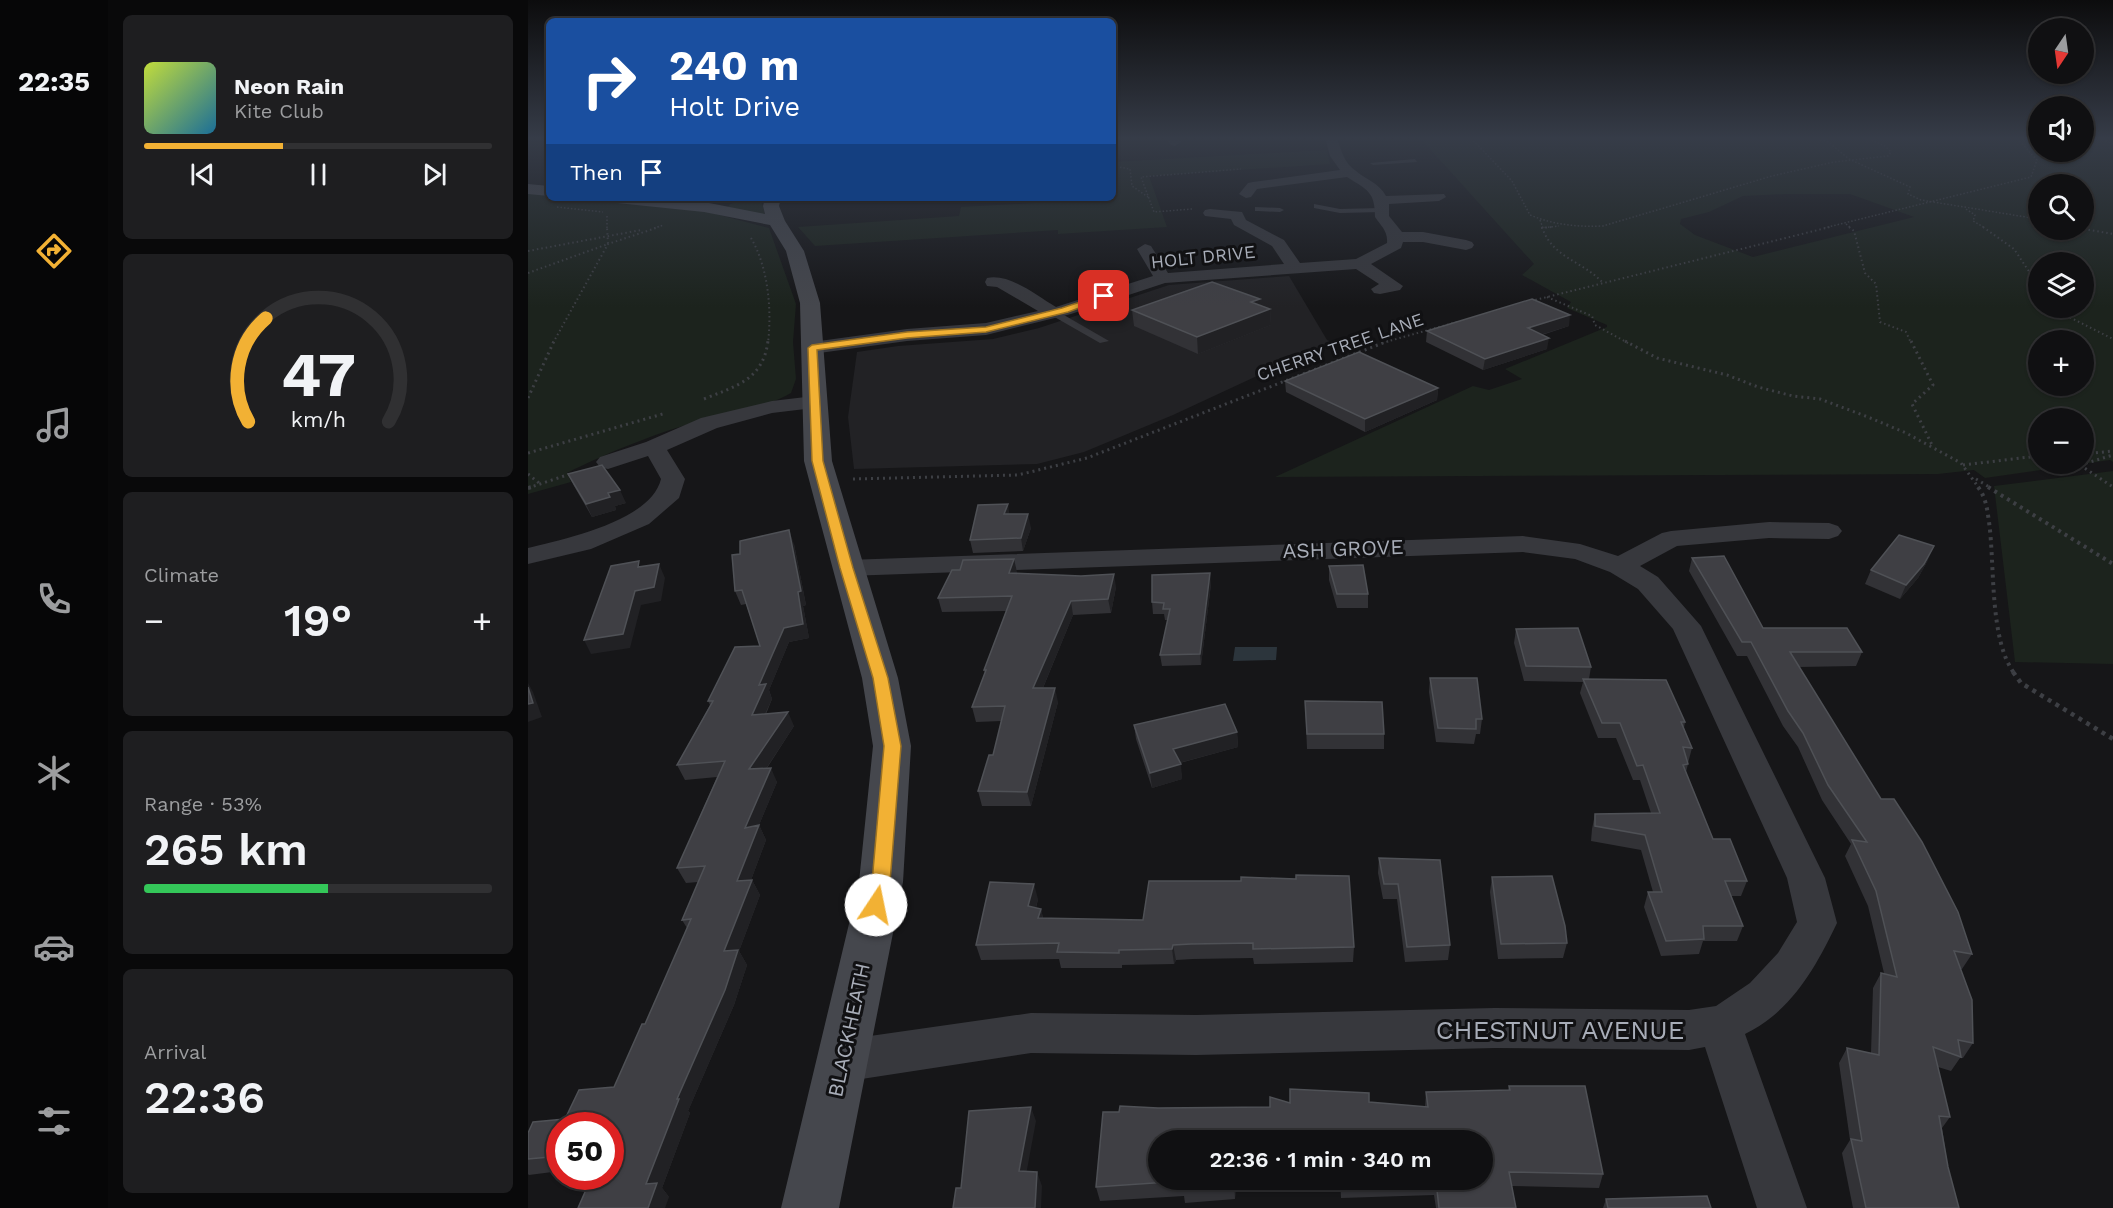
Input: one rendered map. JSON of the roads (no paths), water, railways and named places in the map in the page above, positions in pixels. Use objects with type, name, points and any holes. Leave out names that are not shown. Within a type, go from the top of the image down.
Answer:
[{"type":"main road","points":[[646,201],[704,207],[776,221],[771,206],[772,201]]},
{"type":"main road","points":[[704,207],[727,201]]},
{"type":"main road","name":"BLACKHEATH","points":[[776,221],[795,251],[810,303],[818,461],[880,678],[892,746],[881,882],[810,1208]]},
{"type":"street","points":[[1376,194],[1382,205],[1382,217],[1392,226],[1396,237],[1423,237],[1466,245]]},
{"type":"street","points":[[1382,205],[1439,197]]},
{"type":"street","points":[[1210,213],[1237,214],[1258,209]]},
{"type":"street","points":[[1237,214],[1239,222],[1278,243],[1295,268]]},
{"type":"street","name":"HOLT DRIVE","points":[[812,348],[907,335],[986,329],[1054,313],[1163,278],[1359,264],[1395,245],[1396,237]]},
{"type":"street","points":[[1150,254],[1163,278]]},
{"type":"street","points":[[1359,264],[1394,286],[1380,289]]},
{"type":"street","points":[[1003,282],[1054,313]]},
{"type":"street","points":[[608,462],[654,447],[709,423],[772,407],[814,402]]},
{"type":"street","points":[[528,556],[585,553],[640,519],[670,493],[673,479],[654,447]]},
{"type":"street","points":[[1620,566],[1671,539],[1769,530],[1829,531]]},
{"type":"street","name":"ASH GROVE","points":[[847,568],[1293,550],[1523,544],[1580,552],[1620,566]]},
{"type":"street","name":"CHESTNUT AVENUE","points":[[842,1061],[1031,1033],[1196,1035],[1495,1028],[1689,1030],[1720,1025],[1735,1018],[1765,997],[1793,966],[1817,923],[1806,878],[1686,627],[1648,583],[1620,566]]},
{"type":"street","points":[[1720,1025],[1782,1208]]},
{"type":"lane","points":[[1317,206],[1340,211],[1382,205]]},
{"type":"lane","points":[[1258,209],[1280,210]]},
{"type":"lane","points":[[1054,313],[1104,341]]}]
